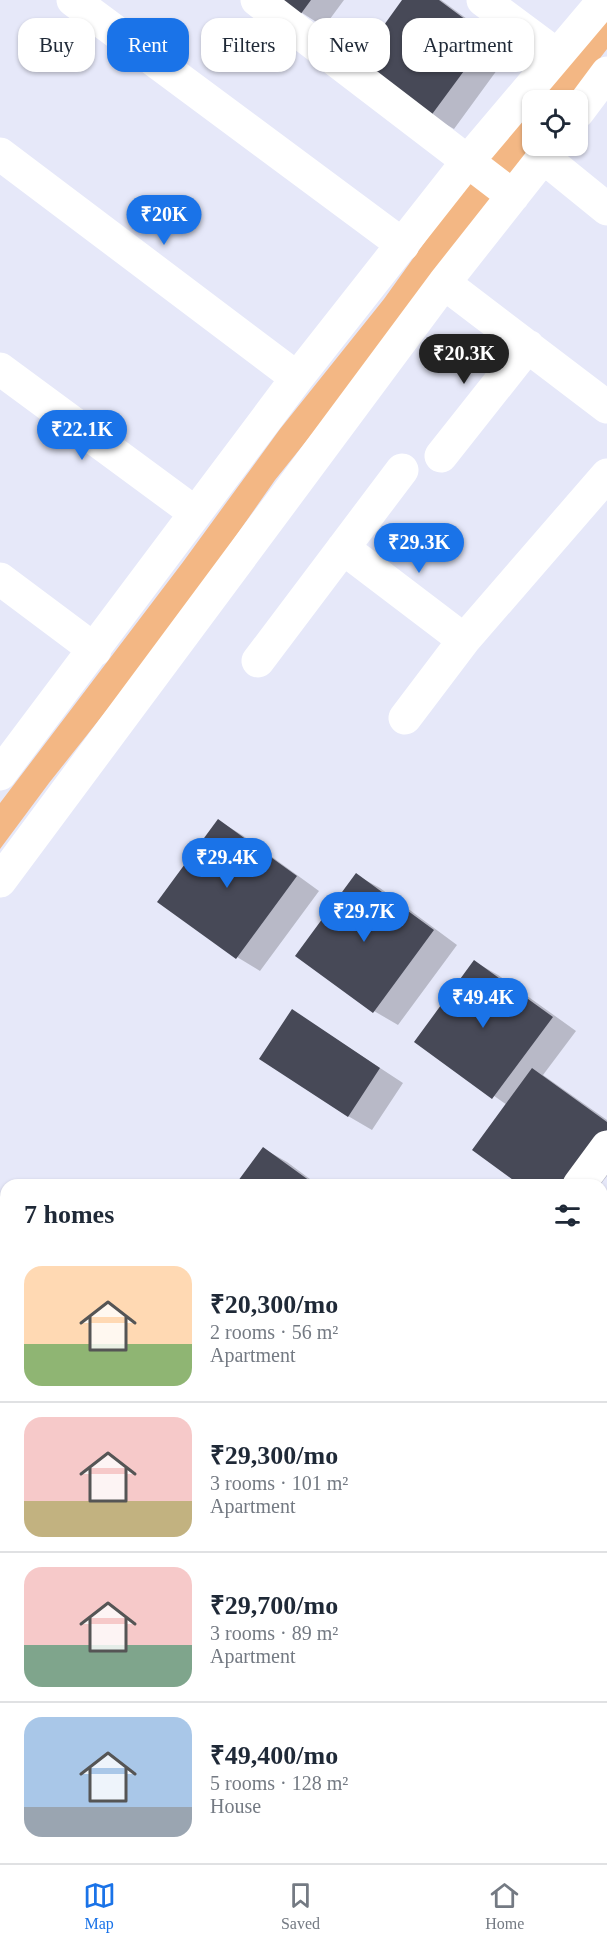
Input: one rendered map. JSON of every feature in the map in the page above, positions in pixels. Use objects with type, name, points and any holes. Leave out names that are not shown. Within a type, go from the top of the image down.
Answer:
[{"type":"street","points":[[73,0],[403,245]]},
{"type":"street","points":[[257,0],[513,196]]},
{"type":"street","points":[[483,0],[557,56]]},
{"type":"street","points":[[0,774],[95,650],[194,512],[297,378],[466,162],[604,0]]},
{"type":"street","points":[[588,99],[607,73]]},
{"type":"street","points":[[0,154],[297,378]]},
{"type":"street","points":[[0,881],[444,283],[544,156]]},
{"type":"street","points":[[553,156],[607,209]]},
{"type":"street","points":[[444,283],[607,407]]},
{"type":"street","points":[[441,456],[528,346]]},
{"type":"street","points":[[0,369],[194,512]]},
{"type":"street","points":[[258,661],[402,470]]},
{"type":"street","points":[[405,718],[464,640],[607,476]]},
{"type":"street","points":[[343,548],[464,640]]},
{"type":"street","points":[[0,579],[95,650]]},
{"type":"street","points":[[584,1179],[607,1148]]},
{"type":"shaded area","points":[[607,16],[607,49],[576,90],[544,90]]},
{"type":"shaded area","points":[[522,116],[522,156],[525,156],[374,357],[275,480],[171,629],[49,783],[0,849],[0,803],[183,562],[280,429],[384,299],[467,183]]},
{"type":"building","points":[[279,0],[311,0],[300,15]]},
{"type":"building","points":[[402,0],[439,0],[463,18],[402,18],[402,72],[463,72],[430,117],[367,72],[390,72],[389,18]]},
{"type":"building","points":[[218,819],[297,876],[236,959],[157,902]]},
{"type":"building","points":[[356,873],[434,930],[373,1013],[295,956]]},
{"type":"building","points":[[474,960],[553,1017],[492,1099],[414,1042]]},
{"type":"building","points":[[292,1009],[380,1068],[348,1117],[259,1059]]},
{"type":"building","points":[[532,1068],[607,1122],[607,1130],[571,1179],[512,1179],[472,1150]]},
{"type":"building","points":[[263,1147],[307,1179],[239,1179]]}]
